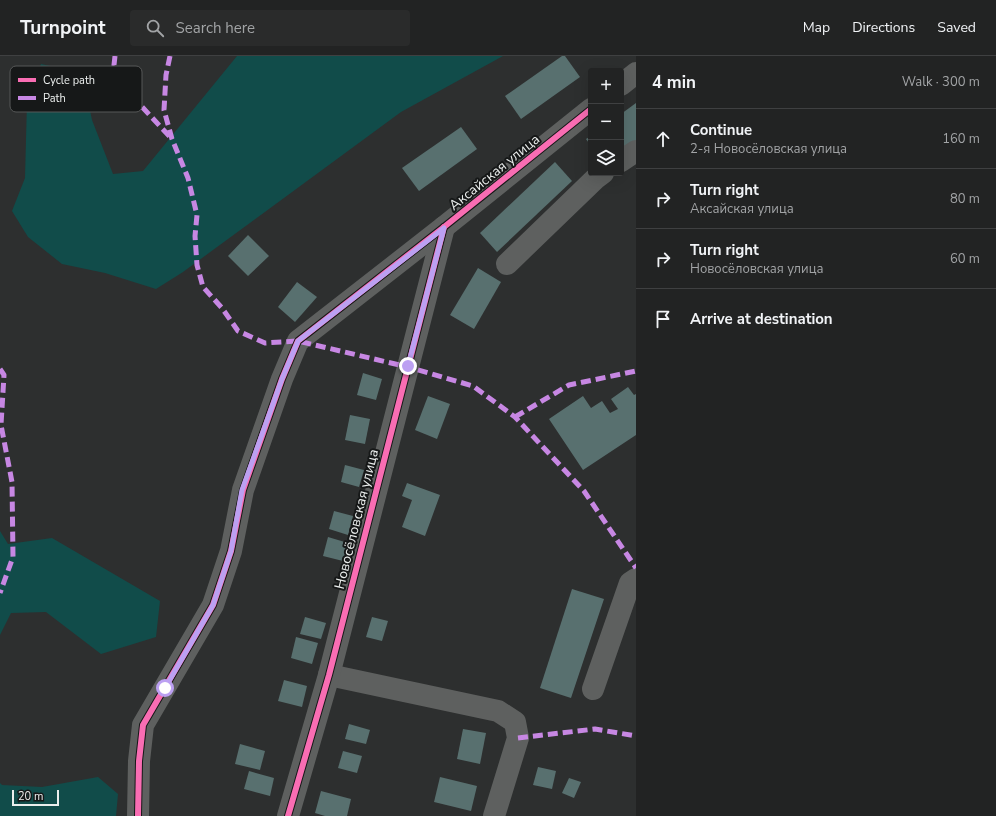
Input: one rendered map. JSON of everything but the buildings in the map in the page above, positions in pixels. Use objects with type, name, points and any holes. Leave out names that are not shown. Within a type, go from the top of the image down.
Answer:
[{"type":"street","points":[[624,83],[636,73]]},
{"type":"street","name":"Аксайская улица","points":[[138,816],[139,761],[143,725],[213,605],[231,551],[242,490],[282,379],[298,341],[444,228],[588,111]]},
{"type":"street","points":[[624,159],[636,151]]},
{"type":"street","points":[[507,264],[598,176]]},
{"type":"street","name":"Новосёловская улица","points":[[288,816],[329,675],[444,228]]},
{"type":"street","points":[[593,689],[630,583],[636,579]]},
{"type":"street","points":[[329,675],[498,711],[515,722],[518,738],[494,816]]},
{"type":"shaded area","points":[[237,56],[503,56],[401,112],[183,272],[156,289],[105,273],[62,264],[28,237],[12,211],[25,178],[27,112],[90,112],[113,174],[143,171]]},
{"type":"shaded area","points":[[0,531],[8,544],[52,538],[160,601],[156,637],[101,654],[46,612],[11,613],[0,635]]},
{"type":"shaded area","points":[[98,777],[118,794],[116,816],[0,816],[0,783],[2,785],[42,787]]},
{"type":"marked path","points":[[115,56],[115,66]]},
{"type":"marked path","points":[[170,56],[166,75],[164,110],[172,139],[188,178],[197,215],[195,236],[197,265],[203,287],[222,308],[238,331],[265,343],[298,341],[408,367],[473,386],[515,417],[584,491],[636,568]]},
{"type":"marked path","points":[[142,107],[171,138]]},
{"type":"marked path","points":[[0,369],[4,375],[1,425],[12,482],[13,557],[0,593]]},
{"type":"marked path","points":[[515,417],[569,385],[636,371]]},
{"type":"marked path","points":[[518,738],[595,729],[636,736]]},
{"type":"cycle path","points":[[138,816],[139,761],[143,725],[213,605],[231,551],[243,490],[282,379],[298,341],[444,227],[588,111]]},
{"type":"cycle path","points":[[288,816],[329,675],[444,227]]},
{"type":"route","points":[[165,688],[213,605],[231,551],[242,490],[282,379],[298,341],[444,228],[408,366]]}]
